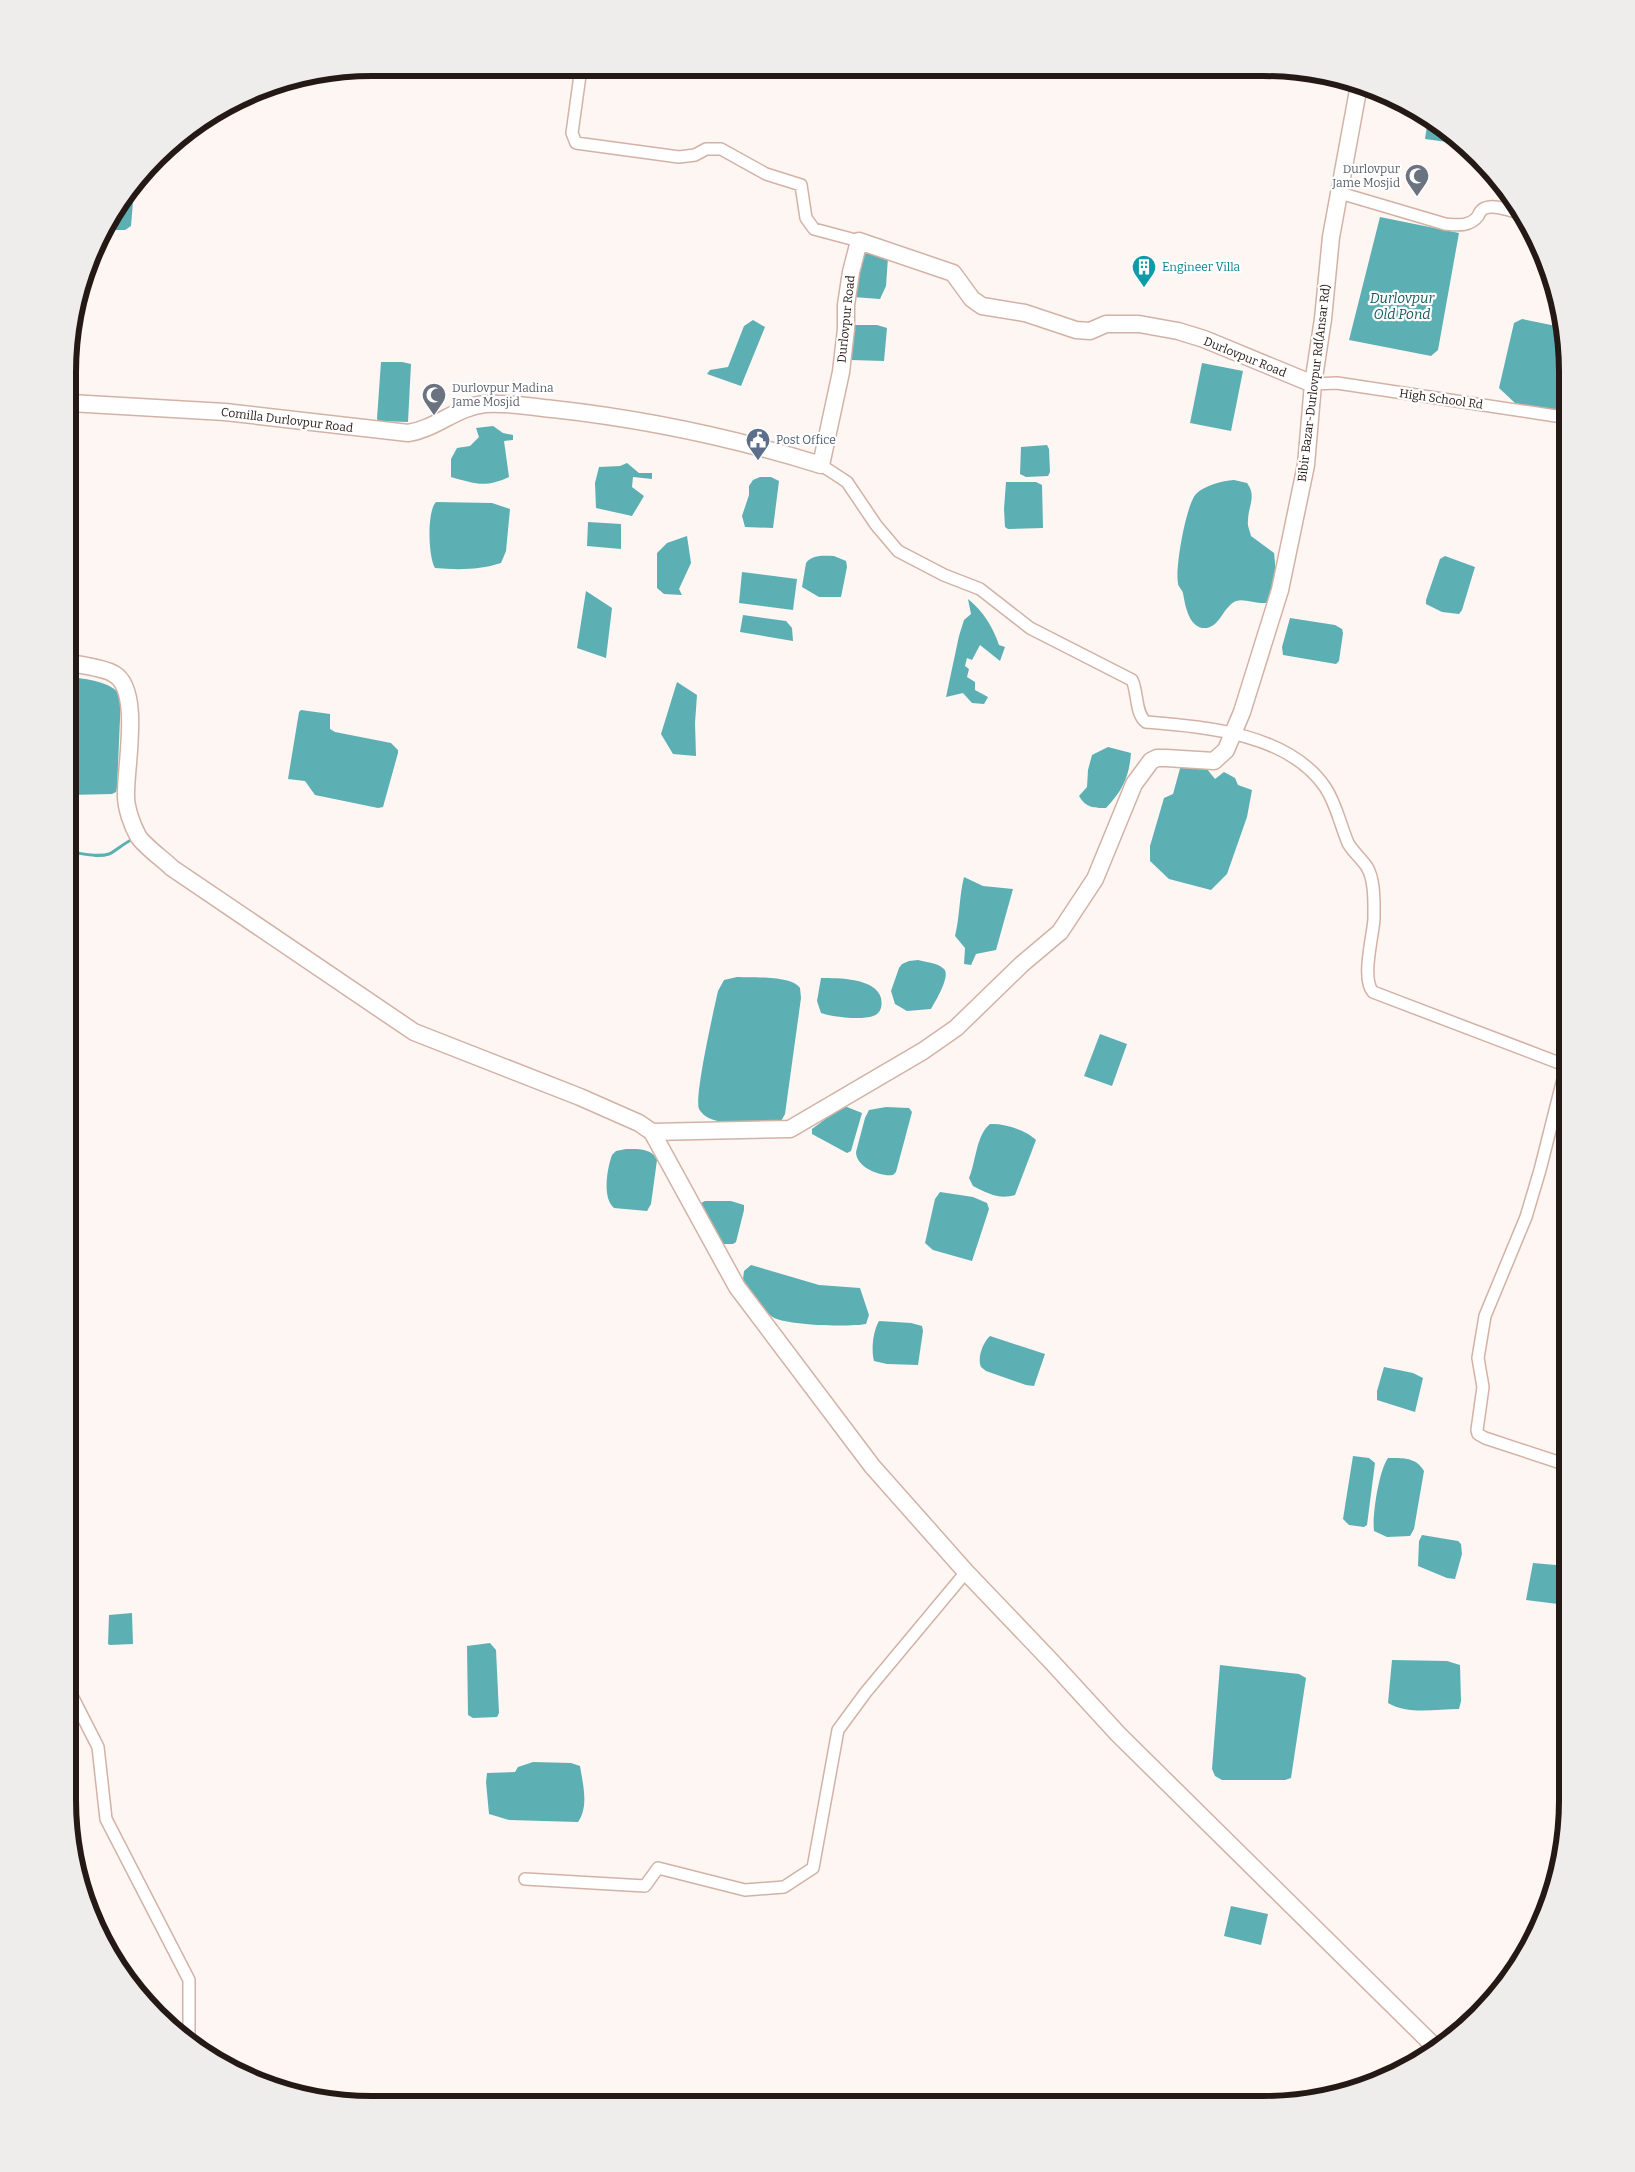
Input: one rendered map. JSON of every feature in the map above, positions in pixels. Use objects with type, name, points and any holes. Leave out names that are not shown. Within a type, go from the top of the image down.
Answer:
[{"type":"street","points":[[580,76],[572,133],[576,143],[679,157],[695,155],[706,149],[721,149],[766,174],[801,185],[806,218],[814,229],[859,242]]},
{"type":"street","name":"Bibir Bazar-Durlovpur Rd(Ansar Rd)","points":[[652,1132],[790,1129],[924,1051],[956,1028],[1022,964],[1060,932],[1095,879],[1134,784],[1151,761],[1157,758],[1166,758],[1214,761],[1226,750],[1234,733],[1280,590],[1306,465],[1313,384],[1324,319],[1331,237],[1358,92]]},
{"type":"street","points":[[1340,193],[1445,224],[1461,226],[1470,224],[1477,218],[1481,210],[1487,207],[1511,211]]},
{"type":"street","name":"Durlovpur Road","points":[[821,465],[841,372],[846,329],[846,305],[851,272],[859,242],[953,274],[972,299],[982,306],[1024,313],[1076,330],[1090,331],[1106,324],[1139,324],[1178,331],[1204,339],[1313,384]]},
{"type":"street","name":"High School Rd","points":[[1313,384],[1337,383],[1559,415]]},
{"type":"street","name":"Comilla Durlovpur Road","points":[[76,403],[225,412],[408,433],[429,428],[451,414],[473,406],[498,403],[575,412],[710,435],[746,443],[821,465]]},
{"type":"street","points":[[821,465],[847,482],[876,525],[898,551],[944,575],[980,589],[1030,628],[1132,680],[1137,690],[1139,714],[1146,722],[1234,733],[1270,745],[1288,754],[1318,779],[1333,802],[1349,845],[1367,868],[1372,883],[1374,917],[1368,978],[1369,986],[1373,992],[1559,1064]]},
{"type":"street","points":[[76,664],[113,672],[123,680],[127,694],[131,726],[126,791],[129,810],[139,838],[172,868],[414,1032],[580,1097],[639,1123],[652,1132],[737,1287],[872,1466],[966,1572],[1118,1734],[1431,2043]]},
{"type":"street","points":[[1559,1095],[1526,1217],[1485,1316],[1478,1358],[1483,1387],[1478,1434],[1559,1462]]},
{"type":"street","points":[[525,1878],[645,1886],[658,1868],[745,1890],[784,1887],[813,1868],[838,1730],[866,1692],[966,1572]]},
{"type":"street","points":[[76,1704],[98,1747],[106,1819],[189,1980],[189,2032]]},
{"type":"water","points":[[1427,126],[1448,142],[1425,139]]},
{"type":"water","points":[[133,198],[131,226],[125,230],[113,230]]},
{"type":"water","name":"Durlovpur Old Pond","points":[[1380,217],[1459,233],[1438,350],[1431,356],[1349,340]]},
{"type":"water","points":[[863,251],[888,257],[886,286],[880,299],[853,297]]},
{"type":"water","points":[[1522,319],[1555,326],[1558,353],[1559,412],[1515,403],[1499,388],[1514,323]]},
{"type":"water","points":[[753,320],[765,327],[741,386],[707,374],[710,370],[728,367],[744,326]]},
{"type":"water","points":[[854,325],[877,325],[887,328],[884,361],[851,360]]},
{"type":"water","points":[[381,362],[411,364],[408,422],[379,421],[377,419]]},
{"type":"water","points":[[1202,363],[1243,371],[1231,431],[1190,423]]},
{"type":"water","points":[[493,426],[503,433],[513,435],[513,440],[504,441],[509,477],[493,483],[480,484],[451,477],[451,459],[457,448],[470,446],[479,437],[476,428]]},
{"type":"water","points":[[1047,445],[1049,449],[1050,472],[1048,476],[1026,477],[1020,474],[1021,447]]},
{"type":"water","points":[[627,463],[639,473],[652,473],[652,479],[633,477],[632,487],[644,496],[632,516],[596,508],[595,483],[599,467],[620,466]]},
{"type":"water","points":[[760,477],[771,477],[779,481],[773,528],[745,527],[742,516],[749,495],[749,486],[753,480]]},
{"type":"water","points":[[1234,480],[1247,483],[1250,488],[1252,497],[1248,527],[1251,536],[1274,553],[1274,586],[1266,603],[1236,601],[1227,608],[1217,622],[1208,628],[1202,628],[1190,619],[1178,584],[1178,564],[1185,523],[1192,500],[1196,494],[1214,484]]},
{"type":"water","points":[[1006,482],[1036,482],[1042,485],[1043,528],[1008,529],[1005,527]]},
{"type":"water","points":[[436,502],[492,503],[510,509],[506,551],[501,563],[468,569],[435,568],[431,554],[430,524],[431,514]]},
{"type":"water","points":[[588,522],[621,524],[621,549],[587,546]]},
{"type":"water","points":[[687,536],[691,563],[679,589],[682,595],[664,594],[657,588],[657,553],[667,543]]},
{"type":"water","points":[[819,556],[834,556],[846,561],[847,567],[841,597],[819,597],[802,587],[806,563],[809,560]]},
{"type":"water","points":[[1445,556],[1475,567],[1462,610],[1459,614],[1442,612],[1426,604],[1440,559]]},
{"type":"water","points":[[742,572],[797,579],[793,610],[739,603]]},
{"type":"water","points":[[586,591],[612,608],[606,658],[577,648]]},
{"type":"water","points":[[968,599],[987,620],[999,645],[1005,647],[1000,661],[980,645],[972,660],[967,658],[965,666],[969,669],[967,677],[975,682],[975,690],[988,697],[984,704],[972,703],[963,693],[946,697],[959,636],[964,620],[971,614]]},
{"type":"water","points":[[743,615],[786,621],[792,628],[793,641],[740,632]]},
{"type":"water","points":[[1290,618],[1335,625],[1342,629],[1339,661],[1336,664],[1283,655],[1282,647]]},
{"type":"water","points":[[76,678],[105,684],[117,691],[121,696],[117,788],[116,792],[112,794],[76,795]]},
{"type":"water","points":[[677,682],[697,695],[695,723],[696,756],[673,754],[661,734]]},
{"type":"water","points":[[301,710],[330,714],[330,729],[335,732],[391,743],[398,750],[383,807],[378,808],[315,795],[305,781],[288,779],[299,712]]},
{"type":"water","points":[[1108,747],[1131,753],[1129,769],[1117,795],[1106,808],[1098,808],[1084,803],[1079,796],[1087,787],[1088,770],[1092,755]]},
{"type":"water","points":[[1181,765],[1207,769],[1215,779],[1224,772],[1235,778],[1238,785],[1252,790],[1247,817],[1227,874],[1211,890],[1169,879],[1150,861],[1150,846],[1164,798],[1173,794]]},
{"type":"water","points":[[964,877],[983,886],[1013,889],[996,950],[976,954],[971,965],[964,964],[965,948],[955,936]]},
{"type":"water","points":[[918,960],[939,965],[946,972],[945,977],[942,989],[931,1009],[907,1011],[895,1004],[891,991],[902,964]]},
{"type":"water","points":[[737,977],[780,979],[789,981],[800,988],[801,998],[785,1114],[780,1123],[729,1123],[711,1119],[699,1109],[699,1088],[718,991],[724,980]]},
{"type":"water","points":[[821,978],[856,980],[872,986],[878,991],[881,998],[880,1010],[874,1016],[859,1018],[821,1013],[817,1001]]},
{"type":"water","points":[[1100,1034],[1127,1044],[1112,1086],[1084,1076]]},
{"type":"water","points":[[847,1107],[862,1113],[851,1151],[847,1153],[812,1134],[812,1129],[840,1108]]},
{"type":"water","points":[[886,1107],[909,1108],[912,1112],[896,1172],[893,1175],[876,1173],[870,1170],[860,1162],[856,1152],[869,1110]]},
{"type":"water","points":[[990,1124],[1014,1128],[1027,1133],[1036,1140],[1015,1195],[1004,1197],[988,1193],[973,1186],[969,1178],[979,1142],[985,1129]]},
{"type":"water","points":[[626,1149],[648,1151],[657,1160],[651,1204],[647,1211],[614,1208],[610,1203],[607,1191],[607,1175],[612,1155],[616,1151]]},
{"type":"water","points":[[940,1192],[973,1197],[987,1203],[989,1209],[972,1261],[933,1250],[925,1243],[935,1199]]},
{"type":"water","points":[[705,1201],[731,1201],[744,1205],[736,1242],[733,1244],[722,1244],[697,1205]]},
{"type":"water","points":[[751,1265],[819,1285],[860,1288],[869,1315],[866,1324],[802,1324],[771,1316],[759,1304],[743,1279],[744,1271]]},
{"type":"water","points":[[879,1321],[911,1323],[922,1326],[923,1331],[918,1365],[887,1364],[874,1361],[873,1341]]},
{"type":"water","points":[[990,1336],[1045,1354],[1034,1386],[986,1371],[981,1367],[981,1350]]},
{"type":"water","points":[[1384,1367],[1413,1373],[1423,1378],[1415,1412],[1377,1400],[1377,1391]]},
{"type":"water","points":[[1353,1456],[1369,1458],[1375,1463],[1367,1525],[1364,1527],[1349,1525],[1343,1519]]},
{"type":"water","points":[[1388,1458],[1404,1458],[1413,1461],[1421,1466],[1424,1471],[1414,1529],[1410,1536],[1387,1537],[1374,1531],[1377,1493],[1382,1472]]},
{"type":"water","points":[[1422,1535],[1458,1541],[1461,1544],[1462,1554],[1455,1579],[1447,1578],[1418,1566],[1419,1541]]},
{"type":"water","points":[[1533,1563],[1559,1565],[1559,1604],[1526,1600]]},
{"type":"water","points":[[132,1613],[133,1644],[108,1644],[109,1615]]},
{"type":"water","points":[[490,1643],[496,1650],[499,1713],[497,1717],[473,1718],[468,1715],[467,1646]]},
{"type":"water","points":[[1392,1660],[1447,1661],[1460,1665],[1461,1701],[1459,1709],[1413,1710],[1396,1707],[1388,1703]]},
{"type":"water","points":[[1220,1665],[1299,1674],[1306,1678],[1291,1778],[1285,1780],[1222,1780],[1215,1776],[1212,1769]]},
{"type":"water","points":[[533,1762],[571,1763],[580,1766],[584,1788],[584,1802],[578,1822],[509,1820],[489,1814],[487,1773],[515,1772],[518,1767]]},
{"type":"water","points":[[1231,1906],[1268,1914],[1261,1945],[1224,1936]]},
{"type":"waterway","points":[[76,853],[94,855],[109,854],[133,839]]},
{"type":"place","name":"Durlovpur Jame Mosjid","points":[[1417,197]]},
{"type":"place","name":"Engineer Villa","points":[[1144,288]]},
{"type":"place","name":"Durlovpur Madina Jame Mosjid","points":[[434,416]]},
{"type":"place","name":"Post Office","points":[[758,461]]}]
